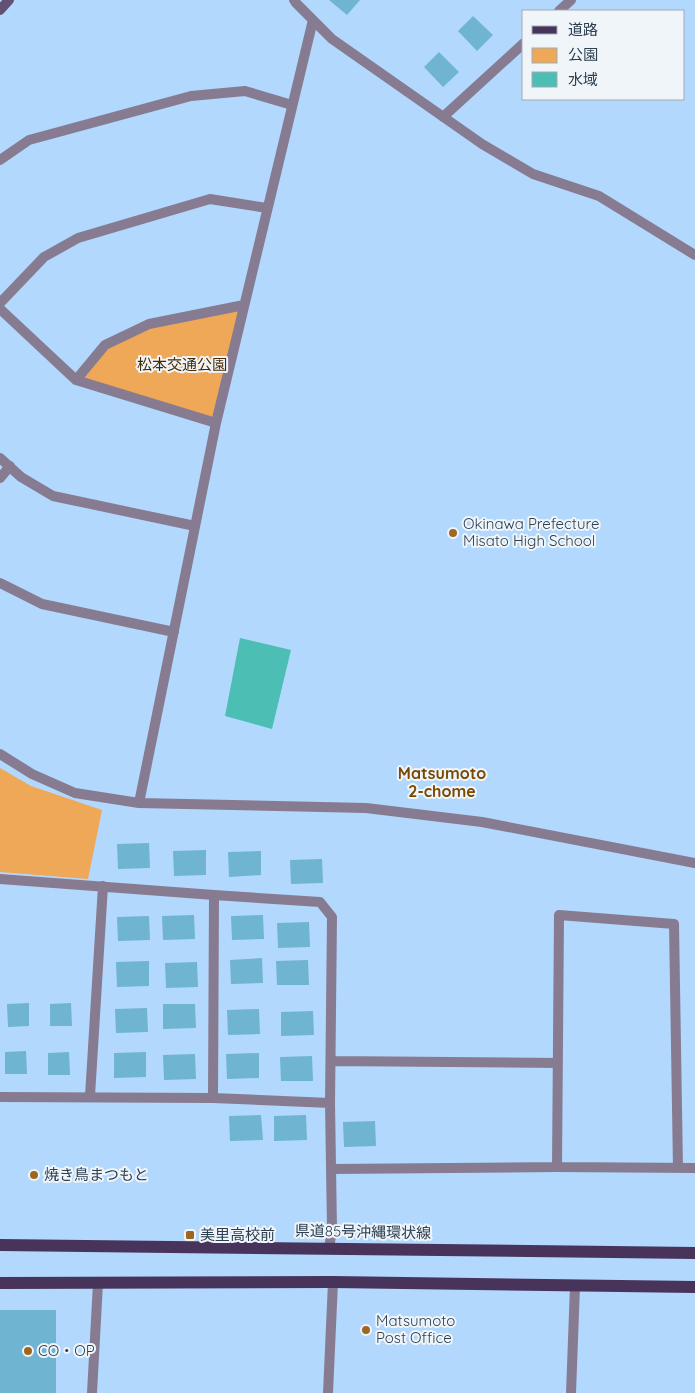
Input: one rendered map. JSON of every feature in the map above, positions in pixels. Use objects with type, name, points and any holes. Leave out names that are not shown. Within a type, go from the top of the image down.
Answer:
[{"type":"main road","points":[[0,10],[9,0]]},
{"type":"main road","name":"県道85号沖縄環状線","points":[[0,1245],[695,1253]]},
{"type":"main road","points":[[0,1283],[333,1282],[695,1287]]},
{"type":"street","points":[[294,0],[332,40],[482,144],[533,174],[600,196],[695,255]]},
{"type":"street","points":[[559,10],[571,0]]},
{"type":"street","points":[[139,802],[216,423],[313,20]]},
{"type":"street","points":[[443,117],[522,45]]},
{"type":"street","points":[[0,160],[29,140],[191,96],[245,91],[292,105]]},
{"type":"street","points":[[0,302],[44,257],[78,238],[210,199],[268,208]]},
{"type":"street","points":[[76,380],[105,345],[148,324],[244,305]]},
{"type":"street","points":[[0,309],[76,380],[216,423]]},
{"type":"street","points":[[0,458],[21,477],[53,496],[195,526]]},
{"type":"street","points":[[0,478],[10,466]]},
{"type":"street","points":[[0,583],[42,604],[174,632]]},
{"type":"street","points":[[0,754],[32,774],[75,793],[139,802],[366,808],[482,822],[695,863]]},
{"type":"street","points":[[0,879],[214,896],[320,902],[332,917],[330,1103],[332,1230],[329,1248]]},
{"type":"street","points":[[90,1096],[103,886]]},
{"type":"street","points":[[213,1098],[214,896]]},
{"type":"street","points":[[557,1166],[558,915],[674,924],[678,1168]]},
{"type":"street","points":[[331,1061],[558,1063]]},
{"type":"street","points":[[0,1096],[213,1098],[330,1103]]},
{"type":"street","points":[[331,1169],[557,1166],[695,1168]]},
{"type":"street","points":[[328,1393],[333,1282]]},
{"type":"street","points":[[92,1393],[98,1283]]},
{"type":"street","points":[[570,1393],[575,1286]]},
{"type":"green space","name":"松本交通公園","points":[[244,305],[216,423],[76,380],[105,345],[149,324]]},
{"type":"green space","points":[[0,768],[31,786],[102,810],[88,879],[0,872]]},
{"type":"water","points":[[240,638],[291,650],[272,729],[225,716]]},
{"type":"building","points":[[329,0],[360,0],[347,15]]},
{"type":"building","points":[[473,16],[493,35],[477,51],[458,31]]},
{"type":"building","points":[[439,52],[459,72],[443,87],[424,67]]},
{"type":"building","points":[[149,843],[150,868],[118,869],[117,844]]},
{"type":"building","points":[[206,850],[206,875],[174,876],[173,851]]},
{"type":"building","points":[[261,851],[261,875],[229,877],[228,852]]},
{"type":"building","points":[[322,859],[323,883],[291,884],[290,860]]},
{"type":"building","points":[[194,915],[195,939],[163,940],[162,916]]},
{"type":"building","points":[[263,915],[264,939],[232,940],[231,916]]},
{"type":"building","points":[[149,916],[150,940],[118,941],[117,917]]},
{"type":"building","points":[[309,922],[310,947],[278,948],[277,923]]},
{"type":"building","points":[[262,958],[263,983],[231,984],[230,960]]},
{"type":"building","points":[[308,960],[309,985],[277,985],[276,961]]},
{"type":"building","points":[[149,961],[149,986],[117,987],[116,962]]},
{"type":"building","points":[[197,962],[198,987],[166,988],[165,963]]},
{"type":"building","points":[[29,1003],[29,1026],[8,1027],[7,1004]]},
{"type":"building","points":[[71,1003],[72,1026],[50,1026],[50,1004]]},
{"type":"building","points":[[163,1004],[195,1004],[196,1028],[163,1029]]},
{"type":"building","points":[[147,1008],[148,1032],[116,1033],[115,1009]]},
{"type":"building","points":[[259,1009],[260,1034],[228,1035],[227,1010]]},
{"type":"building","points":[[313,1011],[314,1035],[281,1036],[281,1012]]},
{"type":"building","points":[[26,1051],[27,1074],[5,1074],[5,1052]]},
{"type":"building","points":[[69,1052],[70,1075],[48,1075],[48,1053]]},
{"type":"building","points":[[146,1052],[146,1077],[114,1078],[114,1053]]},
{"type":"building","points":[[259,1053],[259,1078],[227,1079],[226,1054]]},
{"type":"building","points":[[195,1054],[196,1079],[164,1080],[163,1055]]},
{"type":"building","points":[[312,1056],[313,1081],[281,1081],[280,1057]]},
{"type":"building","points":[[261,1115],[263,1140],[230,1141],[229,1116]]},
{"type":"building","points":[[306,1115],[307,1140],[274,1141],[274,1116]]},
{"type":"building","points":[[375,1121],[376,1146],[344,1147],[343,1122]]},
{"type":"building","name":"CO・OP","points":[[0,1310],[56,1310],[56,1393],[0,1393]]},
{"type":"place","name":"Okinawa Prefecture Misato High School","points":[[453,533]]},
{"type":"place","name":"焼き鳥まつもと","points":[[34,1175]]},
{"type":"place","name":"美里高校前","points":[[190,1235]]},
{"type":"place","name":"Matsumoto Post Office","points":[[366,1330]]},
{"type":"place","name":"CO・OP","points":[[28,1351]]},
{"type":"district","name":"Matsumoto 2-chome","points":[[442,782]]}]
